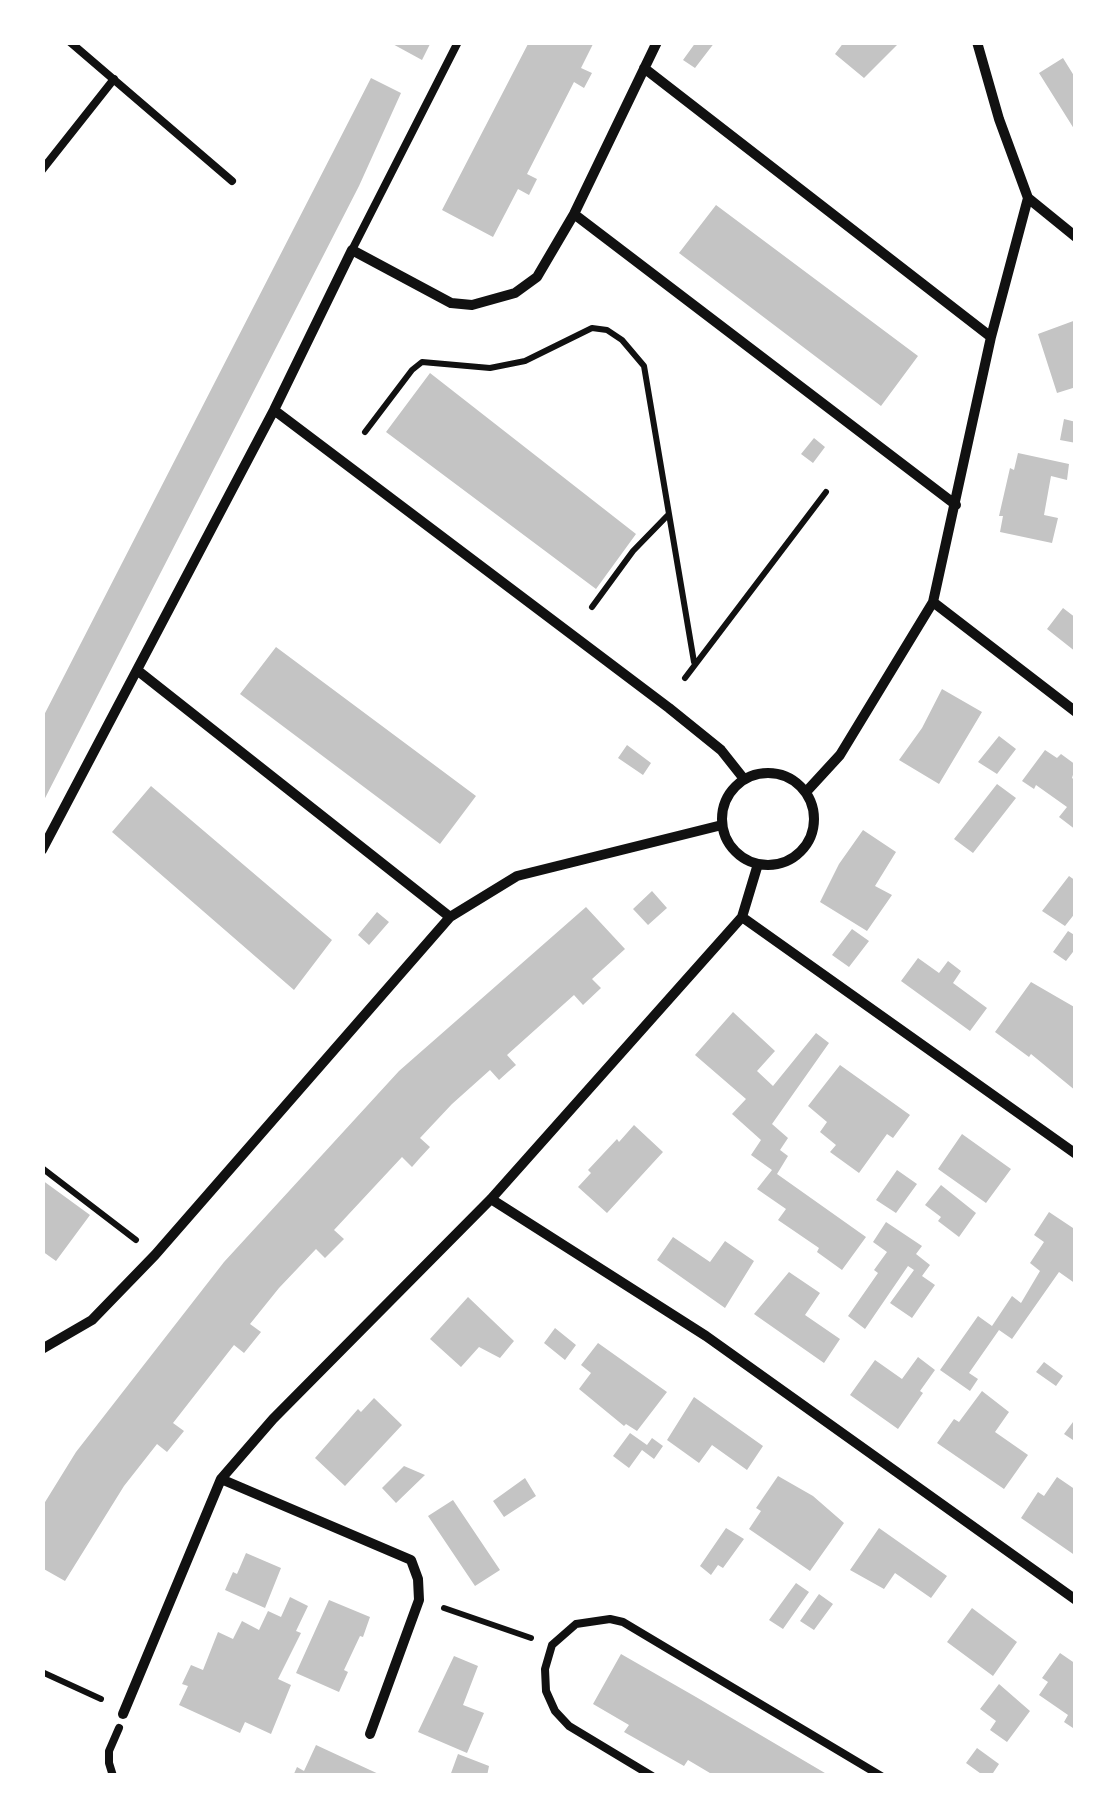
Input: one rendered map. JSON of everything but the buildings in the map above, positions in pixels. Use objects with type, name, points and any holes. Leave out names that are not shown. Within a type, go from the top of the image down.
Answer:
[{"type":"street","points":[[42,850],[274,410],[352,250],[451,303],[472,305],[515,294],[537,277],[574,214],[657,42]]},
{"type":"street","points":[[977,42],[1028,198],[1076,236]]},
{"type":"street","points":[[644,68],[990,337]]},
{"type":"street","points":[[806,792],[840,755],[933,602],[990,337],[1028,198]]},
{"type":"street","points":[[574,214],[956,505]]},
{"type":"street","points":[[274,410],[669,708],[721,750],[744,779]]},
{"type":"street","points":[[933,602],[1076,712]]},
{"type":"street","points":[[138,670],[450,918]]},
{"type":"street","points":[[771,772],[797,782],[806,792],[814,823],[802,852],[773,865],[758,864],[733,850],[722,826],[726,799],[744,779],[771,772]]},
{"type":"street","points":[[42,1349],[92,1320],[155,1255],[450,918],[517,876],[722,826]]},
{"type":"street","points":[[123,1714],[221,1479],[273,1418],[491,1200],[742,916],[758,864]]},
{"type":"street","points":[[742,916],[1076,1154]]},
{"type":"street","points":[[491,1200],[706,1336],[1076,1600]]},
{"type":"street","points":[[221,1479],[411,1560],[418,1579],[419,1600],[370,1734]]},
{"type":"lane","points":[[70,42],[232,181]]},
{"type":"lane","points":[[352,250],[458,42]]},
{"type":"lane","points":[[42,170],[114,79]]},
{"type":"lane","points":[[652,1776],[569,1726],[555,1712],[546,1691],[545,1668],[552,1644],[576,1624],[610,1619],[622,1622],[881,1776]]},
{"type":"lane","points":[[114,1776],[108,1763],[109,1751],[118,1728]]},
{"type":"path","points":[[365,432],[422,362],[490,368],[525,361],[592,328],[607,330],[622,340],[644,366],[694,662]]},
{"type":"path","points":[[685,678],[826,492]]},
{"type":"path","points":[[592,606],[633,551],[669,514]]},
{"type":"path","points":[[42,1168],[155,1255]]},
{"type":"path","points":[[419,1600],[552,1644]]},
{"type":"path","points":[[42,1672],[110,1703],[123,1714]]}]
